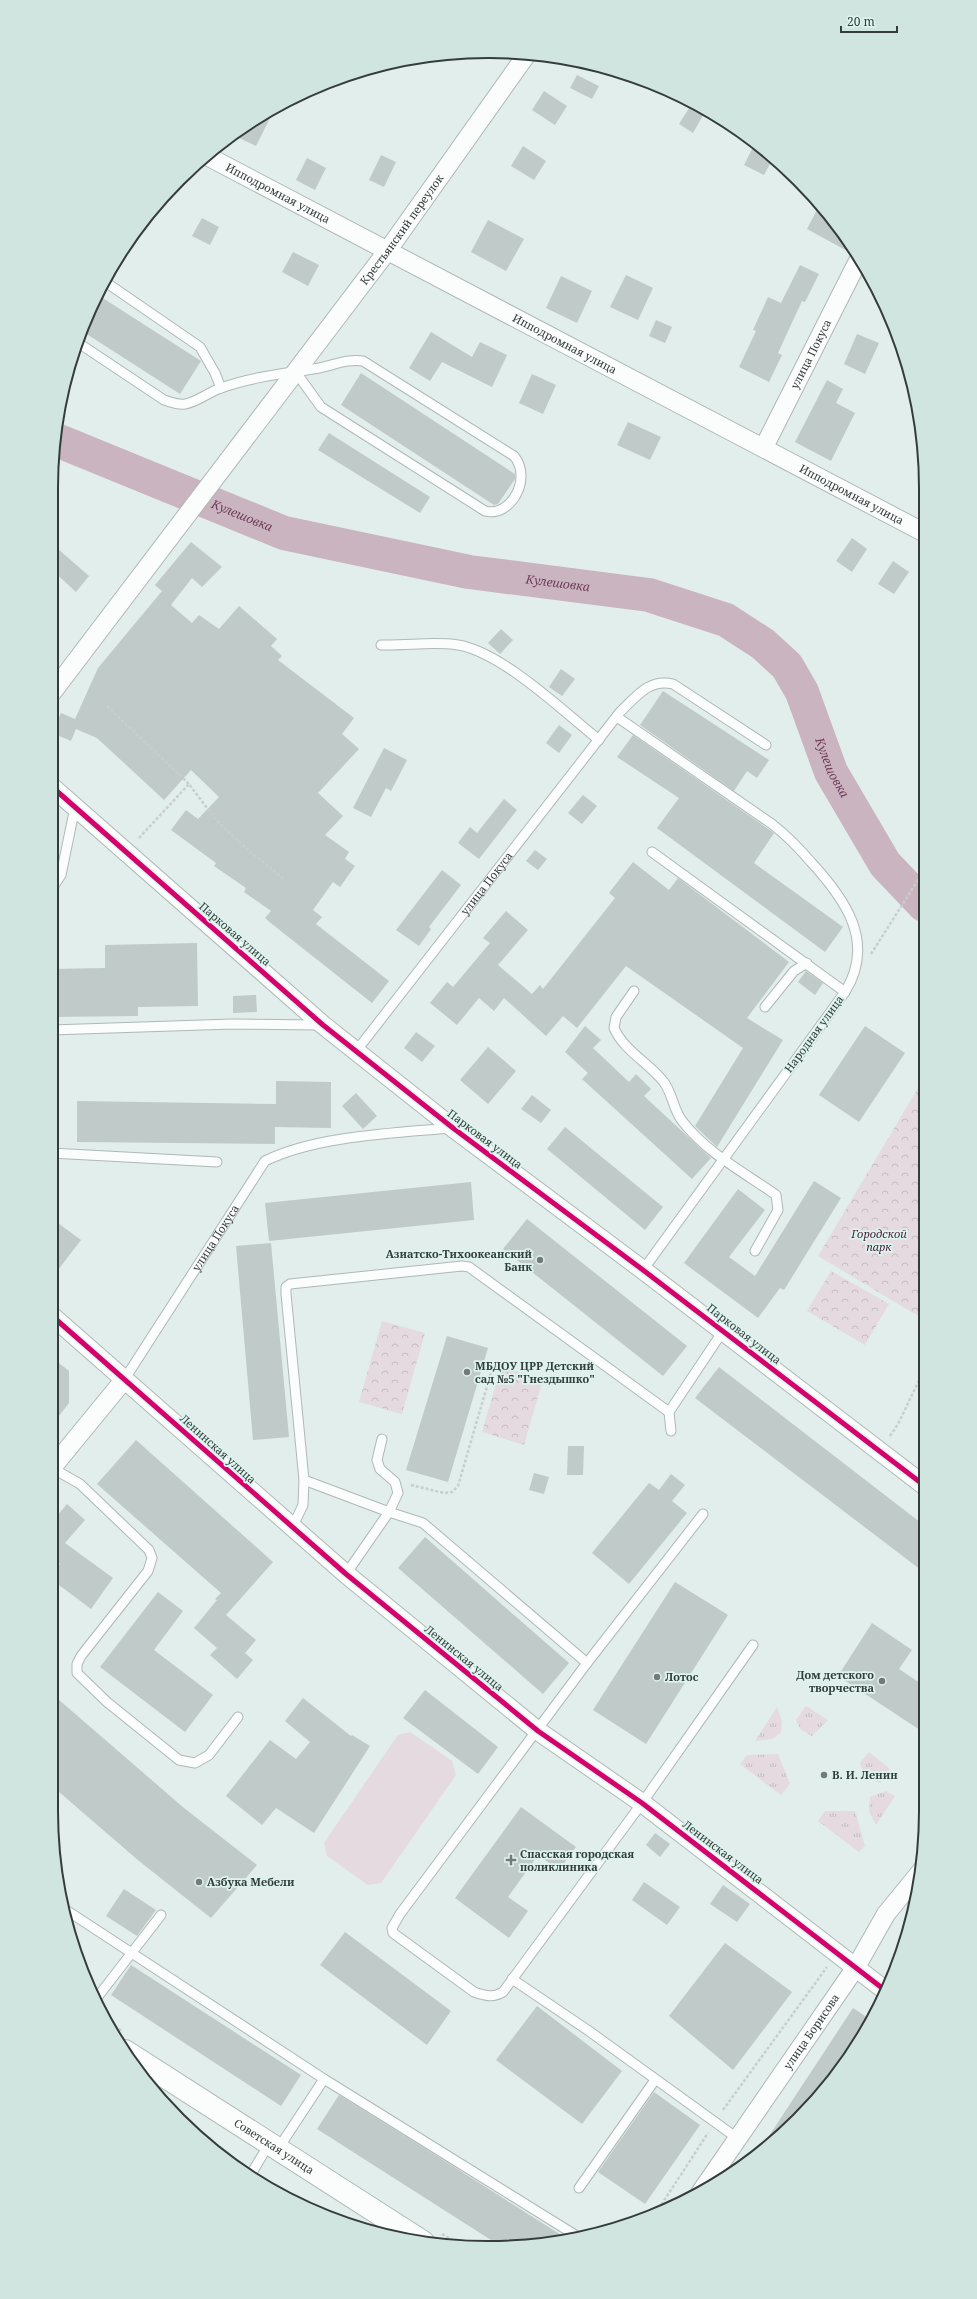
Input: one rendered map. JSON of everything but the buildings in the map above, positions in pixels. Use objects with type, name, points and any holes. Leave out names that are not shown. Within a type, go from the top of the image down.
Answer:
[{"type":"main road","name":"Советская улица","points":[[137,2059],[410,2234]]},
{"type":"street","name":"Крестьянский переулок","points":[[58,684],[388,250],[523,60]]},
{"type":"street","name":"Ипподромная улица","points":[[212,159],[764,447],[919,530]]},
{"type":"street","name":"улица Покуса","points":[[764,447],[856,265]]},
{"type":"street","name":"Парковая улица","points":[[58,792],[323,1025],[357,1050],[453,1128],[644,1270],[919,1482]]},
{"type":"street","name":"Ленинская улица","points":[[58,1321],[292,1528],[538,1731],[642,1803],[838,1952],[881,1987]]},
{"type":"street","name":"улица Покуса","points":[[58,1461],[124,1380]]},
{"type":"street","name":"улица Борисова","points":[[708,2180],[736,2138],[856,1967],[886,1914],[913,1881]]},
{"type":"lane","points":[[109,285],[200,347],[215,373],[221,388]]},
{"type":"lane","points":[[83,346],[164,400],[175,404],[186,404],[221,388],[295,371],[332,366],[352,359],[364,361],[514,456],[521,464],[521,486],[513,499],[501,509],[490,512],[485,511],[321,407],[295,371]]},
{"type":"lane","points":[[381,645],[427,643],[458,645],[479,652],[511,671],[599,740]]},
{"type":"lane","name":"улица Покуса","points":[[357,1050],[617,717],[646,688],[662,681],[673,684],[766,745]]},
{"type":"lane","points":[[617,717],[772,824],[786,835],[834,887],[847,908],[856,931],[858,947],[853,980],[845,992]]},
{"type":"lane","points":[[58,880],[61,875],[75,807]]},
{"type":"lane","name":"Народная улица","points":[[644,1270],[845,992],[652,852]]},
{"type":"lane","points":[[765,1007],[794,971],[806,963]]},
{"type":"lane","points":[[634,991],[616,1017],[614,1028],[623,1045],[664,1083],[674,1100],[682,1121],[705,1144],[776,1195],[778,1210],[755,1251]]},
{"type":"lane","points":[[58,1030],[232,1024],[323,1025]]},
{"type":"lane","name":"улица Покуса","points":[[124,1380],[265,1161],[286,1151],[363,1136],[453,1128]]},
{"type":"lane","points":[[58,1153],[217,1162]]},
{"type":"lane","points":[[292,1528],[303,1505],[304,1480],[286,1294],[286,1288],[290,1284],[462,1266],[470,1267],[669,1412]]},
{"type":"lane","points":[[671,1431],[669,1412],[723,1331]]},
{"type":"lane","points":[[346,1574],[389,1512],[398,1493],[395,1482],[380,1469],[377,1460],[382,1439]]},
{"type":"lane","points":[[58,1471],[80,1484],[148,1550],[152,1558],[148,1571],[81,1656],[77,1664],[77,1673],[107,1702],[179,1760],[195,1762],[209,1755],[238,1717]]},
{"type":"lane","points":[[304,1480],[389,1512],[423,1522],[587,1663]]},
{"type":"lane","points":[[703,1514],[587,1663],[538,1731],[400,1914],[392,1928],[393,1933],[474,1992],[488,1996],[496,1996],[503,1992],[642,1803],[753,1645]]},
{"type":"lane","points":[[71,1913],[324,2079],[572,2233]]},
{"type":"lane","points":[[99,1995],[161,1915]]},
{"type":"lane","points":[[512,1979],[655,2080],[714,2124],[736,2138]]},
{"type":"lane","points":[[254,2171],[324,2079]]},
{"type":"lane","points":[[580,2188],[655,2080]]},
{"type":"path","points":[[107,706],[189,784],[216,820],[248,850],[284,879]]},
{"type":"path","points":[[126,851],[189,784]]},
{"type":"path","points":[[890,926],[919,879]]},
{"type":"path","points":[[395,1482],[444,1493],[452,1492],[458,1486],[492,1369]]},
{"type":"path","points":[[879,1452],[898,1424],[919,1380]]},
{"type":"path","points":[[662,2204],[714,2124],[838,1952]]},
{"type":"green space","name":"Городской парк","points":[[919,1086],[919,1316],[818,1256]]},
{"type":"green space","points":[[831,1271],[889,1304],[865,1345],[807,1311]]},
{"type":"green space","points":[[382,1321],[425,1333],[402,1414],[359,1402]]},
{"type":"green space","points":[[501,1367],[543,1379],[524,1445],[482,1432]]},
{"type":"green space","points":[[806,1706],[828,1720],[812,1736],[801,1730],[796,1720]]},
{"type":"green space","points":[[777,1707],[782,1721],[781,1733],[772,1739],[755,1741]]},
{"type":"green space","points":[[410,1732],[452,1761],[456,1775],[381,1883],[368,1885],[327,1856],[324,1843],[398,1735]]},
{"type":"green space","points":[[869,1752],[890,1769],[880,1783],[864,1777],[860,1763]]},
{"type":"green space","points":[[778,1754],[790,1784],[781,1795],[740,1764],[747,1755]]},
{"type":"green space","points":[[886,1791],[895,1796],[876,1825],[869,1811],[870,1797]]},
{"type":"green space","points":[[825,1811],[855,1811],[865,1846],[859,1852],[818,1821]]},
{"type":"waterway","name":"Кулешовка","points":[[61,442],[284,533],[469,572],[649,595],[726,620],[763,644],[787,666],[802,692],[831,772],[885,864],[919,900]]},
{"type":"cycle path","points":[[58,792],[323,1025],[453,1128],[643,1270],[919,1481]]},
{"type":"cycle path","points":[[58,1321],[346,1574],[538,1731],[642,1803],[881,1987]]},
{"type":"place","name":"Азиатско-Тихоокеанский Банк","points":[[540,1260]]},
{"type":"place","name":"МБДОУ ЦРР Детский сад №5 \"Гнездышко\"","points":[[467,1372]]},
{"type":"place","name":"Лотос","points":[[657,1677]]},
{"type":"place","name":"Дом детского творчества","points":[[882,1681]]},
{"type":"place","name":"В. И. Ленин","points":[[824,1775]]},
{"type":"place","name":"Спасская городская поликлиника","points":[[511,1860]]},
{"type":"place","name":"Азбука Мебели","points":[[199,1882]]}]
